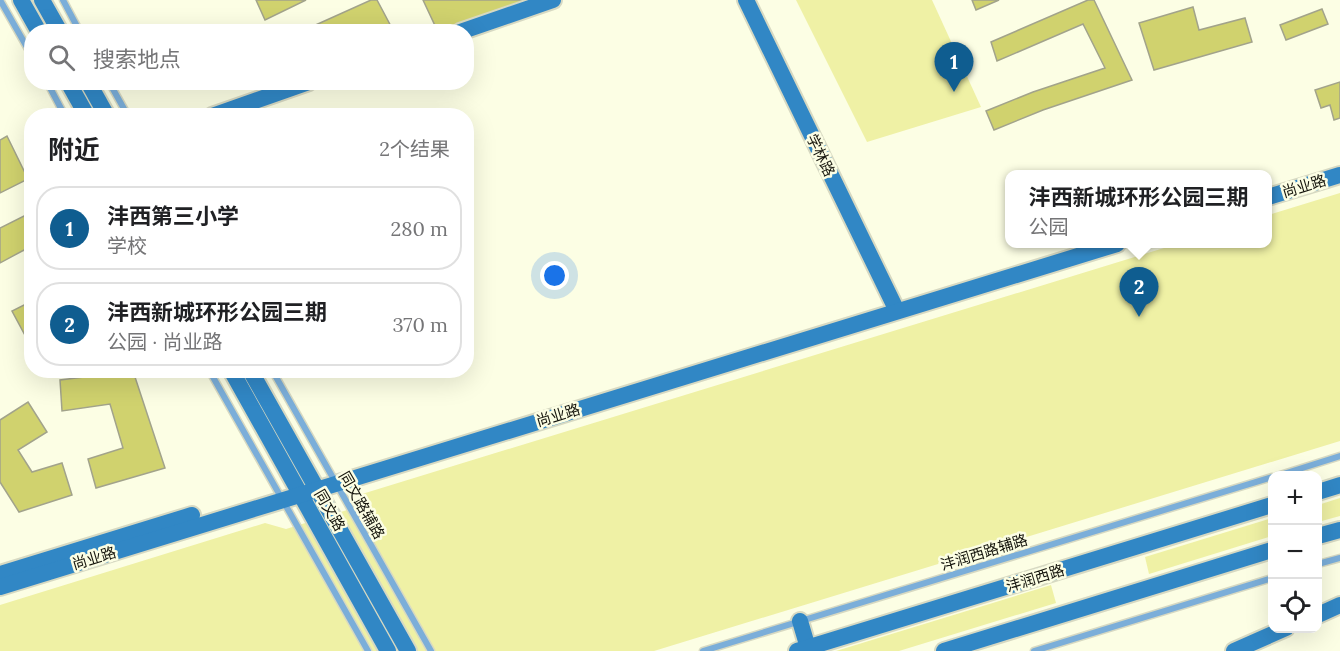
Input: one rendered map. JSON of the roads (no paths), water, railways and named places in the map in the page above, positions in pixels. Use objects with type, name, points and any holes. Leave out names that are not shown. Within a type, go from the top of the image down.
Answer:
[{"type":"street","points":[[21,0],[34,24]]},
{"type":"street","points":[[42,0],[56,24]]},
{"type":"street","points":[[474,27],[553,0]]},
{"type":"street","name":"学林路","points":[[746,0],[900,304]]},
{"type":"street","name":"学林路","points":[[758,0],[900,304]]},
{"type":"street","points":[[72,90],[83,108]]},
{"type":"street","points":[[92,90],[103,108]]},
{"type":"street","points":[[235,108],[286,90]]},
{"type":"street","name":"尚业路","points":[[1272,185],[1340,164]]},
{"type":"street","name":"尚业路","points":[[1272,196],[1340,175]]},
{"type":"street","name":"尚业路","points":[[900,304],[1064,248]]},
{"type":"street","name":"尚业路","points":[[0,586],[332,478],[900,304],[1099,248]]},
{"type":"street","name":"同文路","points":[[235,378],[388,651]]},
{"type":"street","name":"同文路","points":[[255,378],[408,651]]},
{"type":"street","points":[[1322,490],[1340,485]]},
{"type":"street","name":"尚业路","points":[[0,574],[279,495]]},
{"type":"street","name":"沣润西路","points":[[803,649],[1268,507]]},
{"type":"street","points":[[1322,535],[1340,530]]},
{"type":"street","points":[[944,651],[1268,551]]},
{"type":"street","points":[[1322,613],[1340,605]]},
{"type":"street","points":[[800,621],[803,649]]},
{"type":"street","points":[[1234,651],[1275,633]]},
{"type":"lane","points":[[0,0],[24,42]]},
{"type":"lane","points":[[63,0],[76,24]]},
{"type":"lane","points":[[51,90],[61,108]]},
{"type":"lane","points":[[113,90],[124,108]]},
{"type":"lane","points":[[213,378],[368,651]]},
{"type":"lane","name":"同文路辅路","points":[[276,378],[431,651]]},
{"type":"lane","name":"沣润西路辅路","points":[[1291,471],[1340,456]]},
{"type":"lane","name":"沣润西路辅路","points":[[703,651],[1268,478]]},
{"type":"lane","points":[[1322,563],[1340,558]]},
{"type":"lane","points":[[1034,651],[1269,579]]},
{"type":"place","name":"沣西第三小学","points":[[954,92]]},
{"type":"place","name":"沣西新城环形公园三期","points":[[1139,317]]}]
